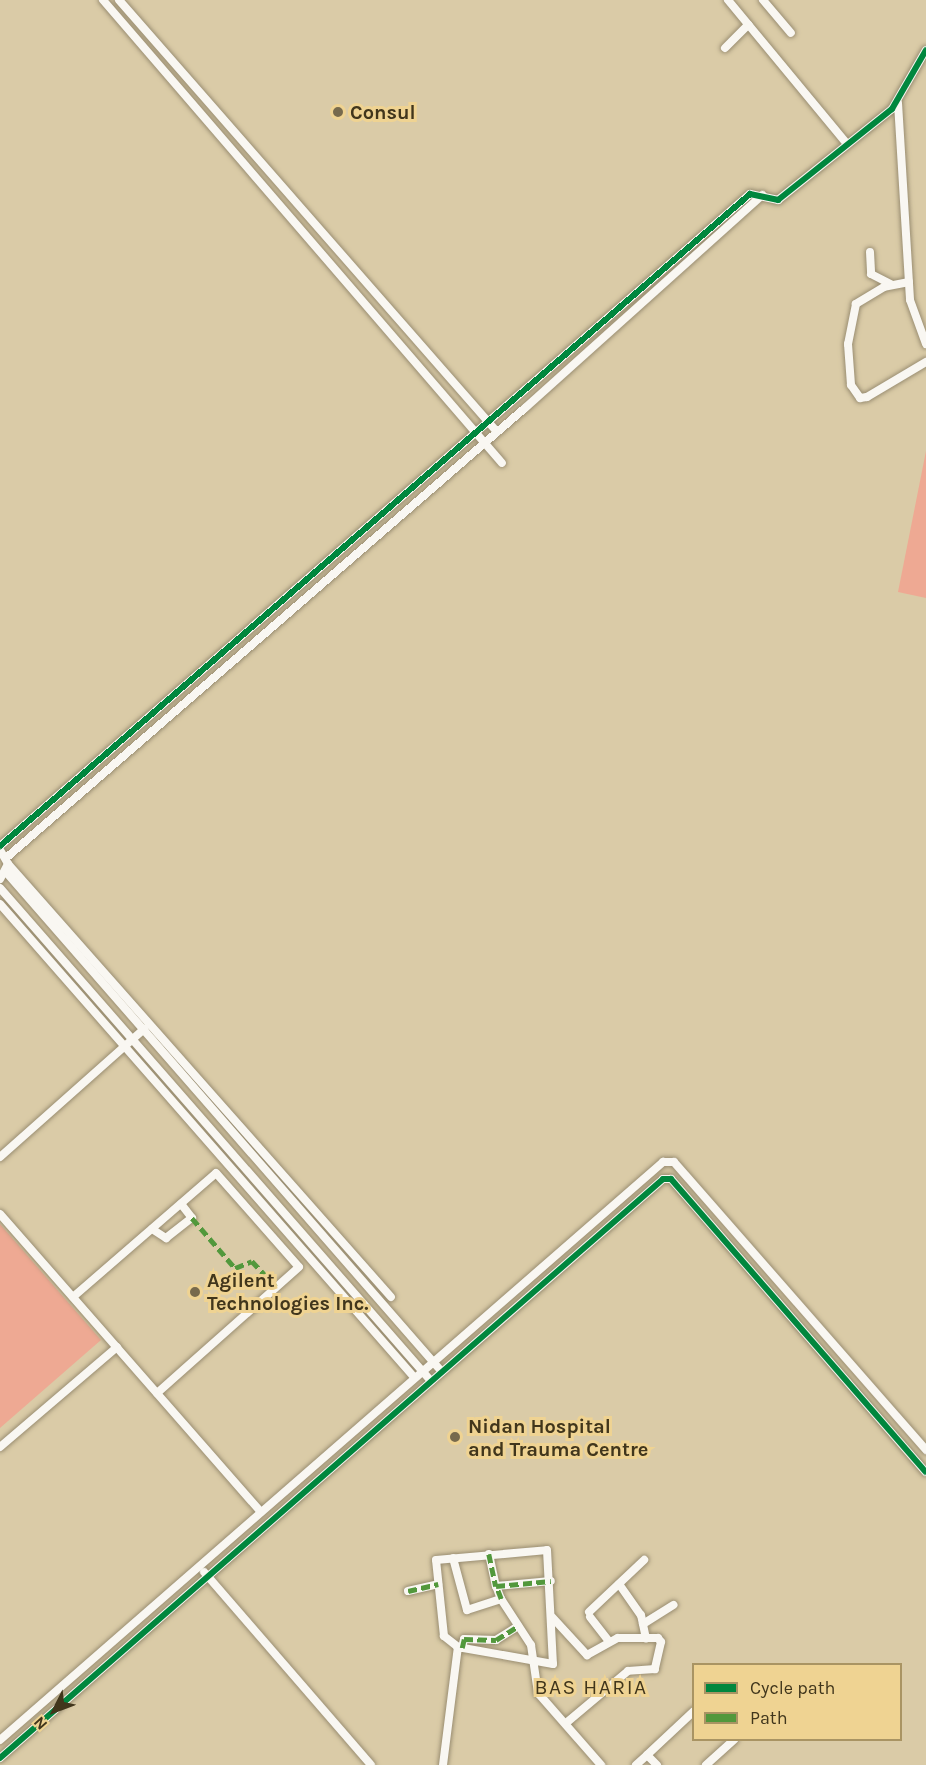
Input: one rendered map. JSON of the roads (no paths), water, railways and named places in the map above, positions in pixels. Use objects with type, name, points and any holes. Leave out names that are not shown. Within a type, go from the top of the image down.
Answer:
[{"type":"street","points":[[103,0],[417,360],[501,463]]},
{"type":"street","points":[[118,0],[497,432]]},
{"type":"street","points":[[728,0],[847,144]]},
{"type":"street","points":[[763,0],[791,33]]},
{"type":"street","points":[[725,48],[748,25]]},
{"type":"street","points":[[442,1372],[5,868],[0,848],[475,430],[750,194],[778,200],[898,103],[926,50]]},
{"type":"street","points":[[898,103],[909,282],[926,344]]},
{"type":"street","points":[[5,868],[762,195]]},
{"type":"street","points":[[870,252],[874,278],[895,284]]},
{"type":"street","points":[[909,282],[895,284],[856,304],[848,344],[851,386],[860,398],[867,397],[926,362]]},
{"type":"street","points":[[417,360],[427,352]]},
{"type":"street","points":[[5,868],[351,1252],[393,1295],[383,1304]]},
{"type":"street","points":[[0,888],[134,1038],[432,1381]]},
{"type":"street","points":[[0,904],[414,1377]]},
{"type":"street","points":[[0,1157],[144,1029]]},
{"type":"street","points":[[0,1740],[663,1162],[674,1162],[926,1450]]},
{"type":"street","points":[[0,1758],[668,1178],[674,1162]]},
{"type":"street","points":[[73,1297],[216,1173],[299,1267],[157,1393]]},
{"type":"street","points":[[668,1178],[926,1472]]},
{"type":"street","points":[[152,1229],[166,1238],[192,1218],[181,1204]]},
{"type":"street","points":[[0,1214],[261,1512]]},
{"type":"street","points":[[344,1259],[351,1252]]},
{"type":"street","points":[[0,1447],[117,1347]]},
{"type":"street","points":[[547,1550],[555,1661],[549,1666],[535,1664],[460,1647],[444,1636],[436,1560],[453,1558],[547,1550]]},
{"type":"street","points":[[489,1554],[501,1599],[531,1645],[538,1693],[601,1765]]},
{"type":"street","points":[[453,1558],[467,1610],[501,1599]]},
{"type":"street","points":[[609,1641],[590,1614],[644,1560]]},
{"type":"street","points":[[199,1566],[370,1765]]},
{"type":"street","points":[[496,1586],[551,1581]]},
{"type":"street","points":[[408,1591],[438,1584]]},
{"type":"street","points":[[619,1584],[644,1624],[646,1638]]},
{"type":"street","points":[[644,1624],[673,1605]]},
{"type":"street","points":[[551,1616],[587,1655],[609,1641],[646,1638],[661,1642],[655,1670],[628,1671],[566,1723]]},
{"type":"street","points":[[443,1765],[460,1647],[464,1639],[496,1640],[518,1626]]},
{"type":"street","points":[[636,1765],[692,1713]]},
{"type":"street","points":[[706,1765],[733,1741]]},
{"type":"street","points":[[647,1755],[657,1765]]},
{"type":"place","name":"Consul","points":[[338,112]]},
{"type":"place","name":"Agilent Technologies Inc.","points":[[195,1292]]},
{"type":"place","name":"Nidan Hospital and Trauma Centre","points":[[455,1437]]},
{"type":"district","name":"BAS HARIA","points":[[591,1687]]}]
